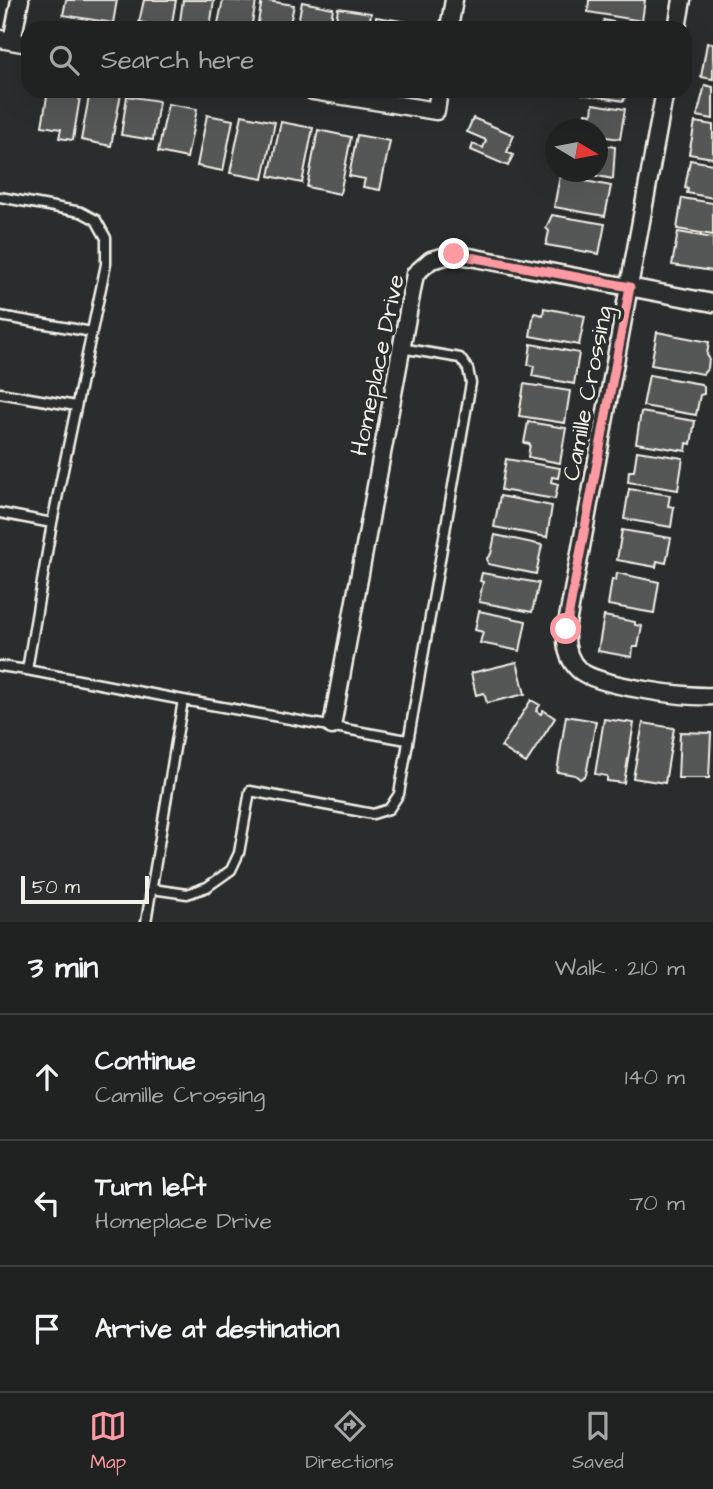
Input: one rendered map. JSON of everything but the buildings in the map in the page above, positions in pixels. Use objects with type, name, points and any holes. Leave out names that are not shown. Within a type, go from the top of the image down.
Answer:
[{"type":"street","points":[[13,41],[20,0]]},
{"type":"street","points":[[450,21],[454,0]]},
{"type":"street","points":[[678,21],[682,0]]},
{"type":"street","points":[[356,98],[436,111],[438,98]]},
{"type":"street","name":"Camille Crossing","points":[[664,98],[565,645],[571,661],[579,670],[595,679],[671,693],[713,696]]},
{"type":"street","name":"Homeplace Drive","points":[[332,726],[415,274],[431,260],[454,254],[713,303]]},
{"type":"lane","points":[[0,197],[81,212],[96,220],[106,238],[106,264],[51,523],[27,670]]},
{"type":"lane","points":[[0,316],[92,332]]},
{"type":"lane","points":[[152,889],[187,894],[207,887],[230,870],[239,853],[250,791],[373,814],[389,809],[399,794],[471,383],[468,369],[460,358],[401,348]]},
{"type":"lane","points":[[0,393],[76,406]]},
{"type":"lane","points":[[0,513],[51,523]]},
{"type":"lane","points":[[0,666],[407,740]]},
{"type":"lane","points":[[146,922],[183,700]]},
{"type":"route","points":[[454,254],[630,287],[566,629]]}]
